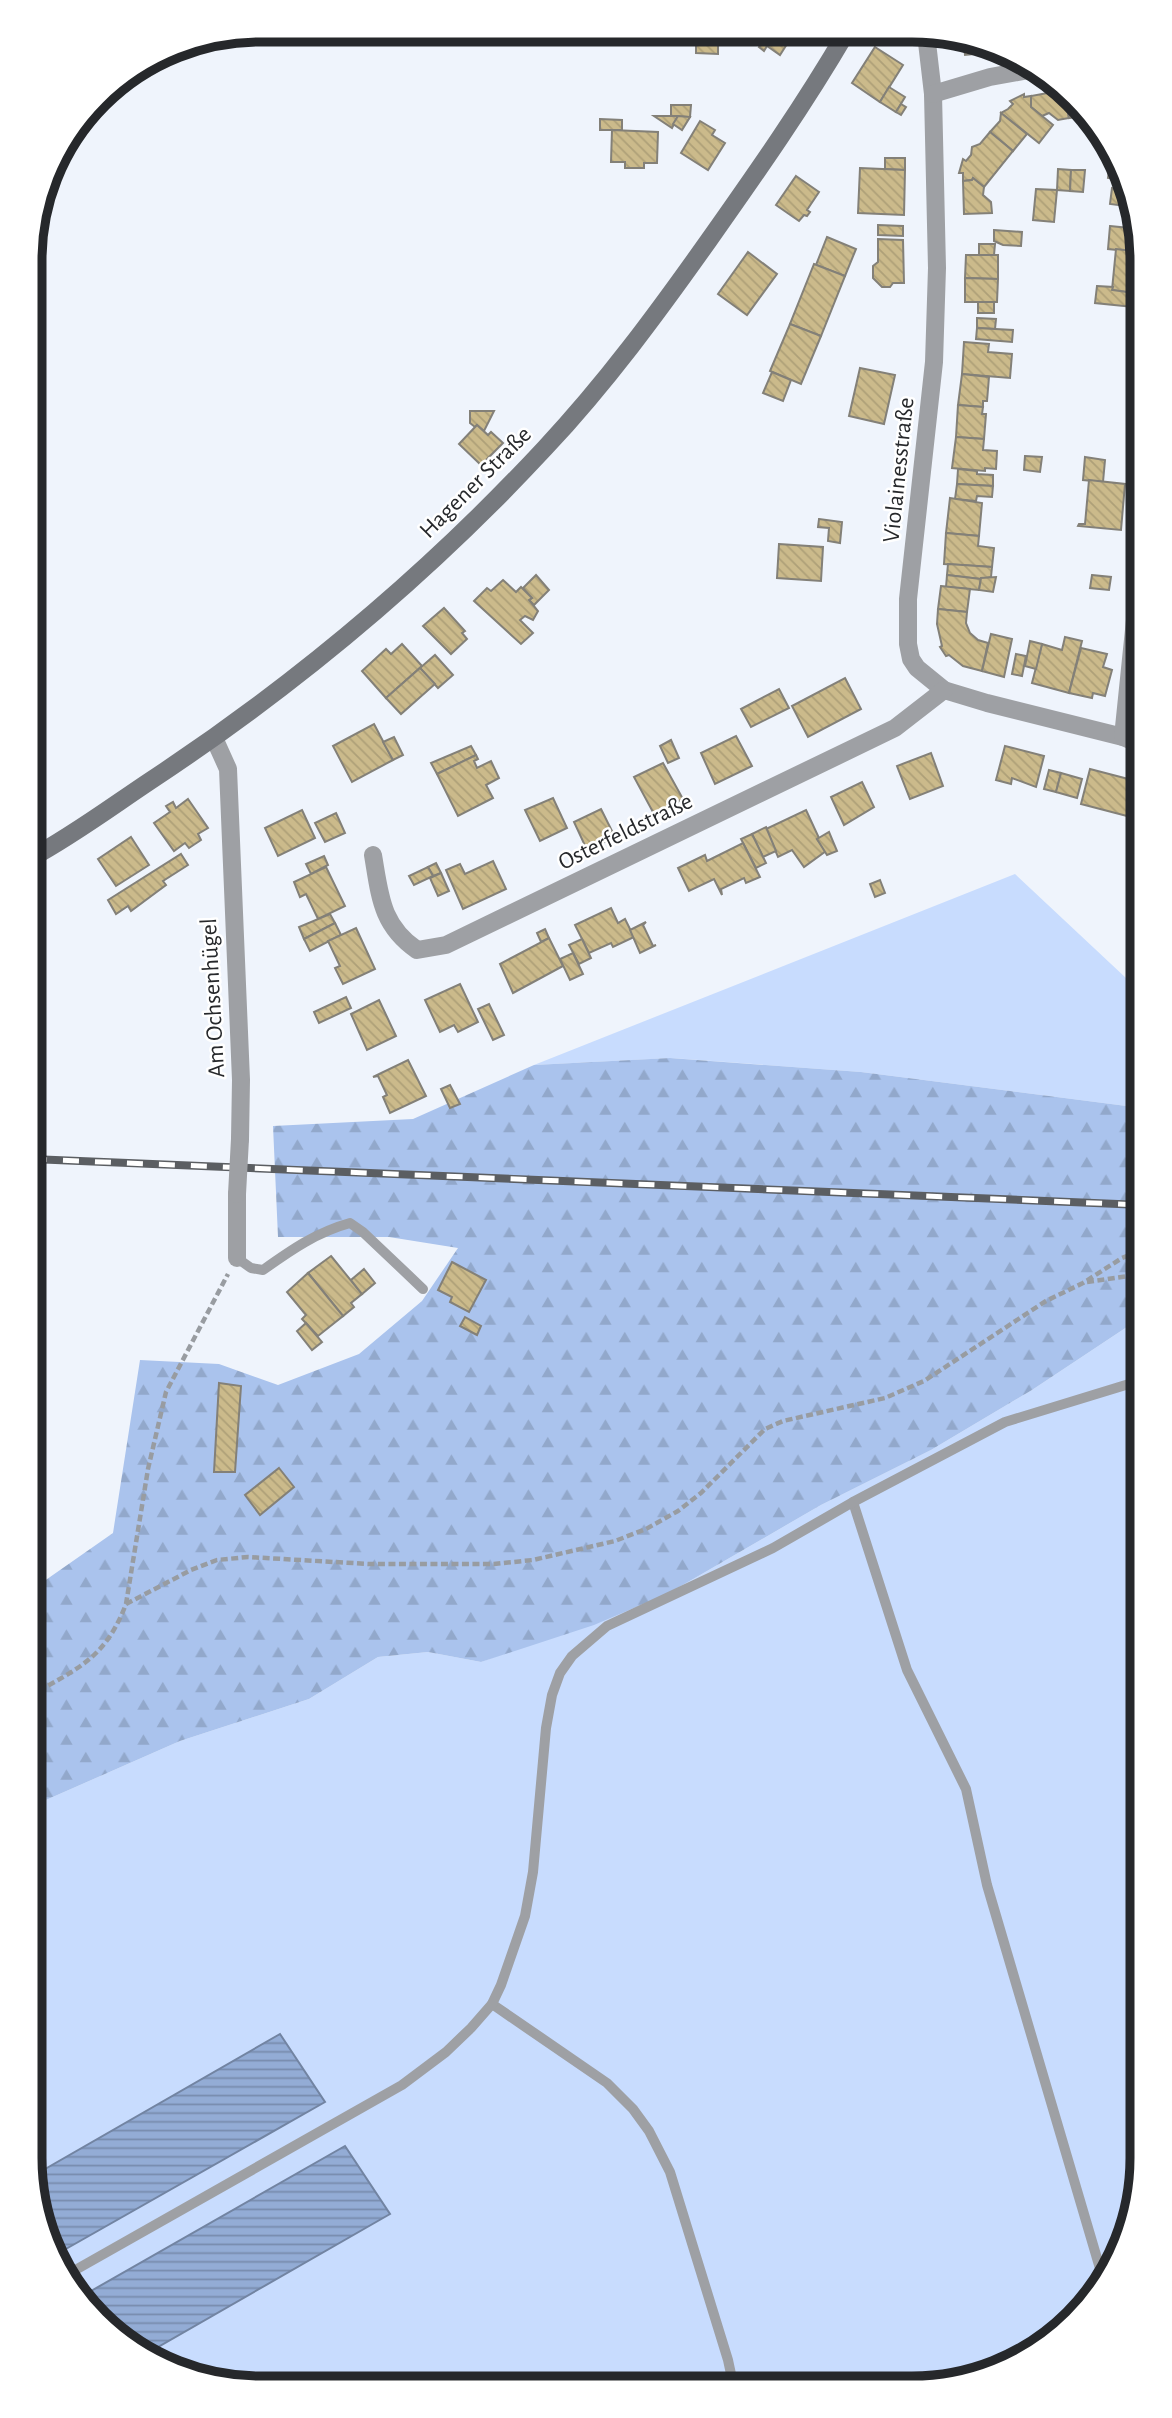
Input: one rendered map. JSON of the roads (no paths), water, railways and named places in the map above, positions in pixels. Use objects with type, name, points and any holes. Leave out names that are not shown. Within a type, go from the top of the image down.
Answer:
[{"type":"main road","name":"Hagener Straße","points":[[42,851],[214,738],[281,688],[393,596],[467,529],[546,447],[608,375],[665,301],[792,122],[841,42]]},
{"type":"street","name":"Violainesstraße","points":[[927,43],[933,94],[937,268],[934,362],[908,599],[908,645],[911,659],[917,668],[944,690],[1130,740]]},
{"type":"street","points":[[933,94],[990,77],[1021,71]]},
{"type":"street","points":[[1123,737],[1130,669]]},
{"type":"street","name":"Osterfeldstraße","points":[[373,855],[382,905],[400,938],[417,950],[446,945],[895,728],[944,690]]},
{"type":"street","name":"Am Ochsenhügel","points":[[214,738],[228,769],[241,1080],[237,1258]]},
{"type":"lane","points":[[237,1258],[251,1268],[263,1269],[303,1242],[331,1228],[350,1223],[423,1289]]},
{"type":"lane","points":[[74,2271],[402,2085],[446,2052],[492,2004],[525,1916],[533,1872],[550,1706],[560,1673],[572,1656],[607,1626],[773,1549],[853,1502],[1005,1422],[1130,1384]]},
{"type":"lane","points":[[853,1502],[907,1670],[966,1789],[987,1885],[1100,2268]]},
{"type":"lane","points":[[492,2004],[607,2084],[633,2109],[649,2130],[670,2172],[731,2376]]},
{"type":"railway","points":[[42,1159],[1130,1205]]}]
